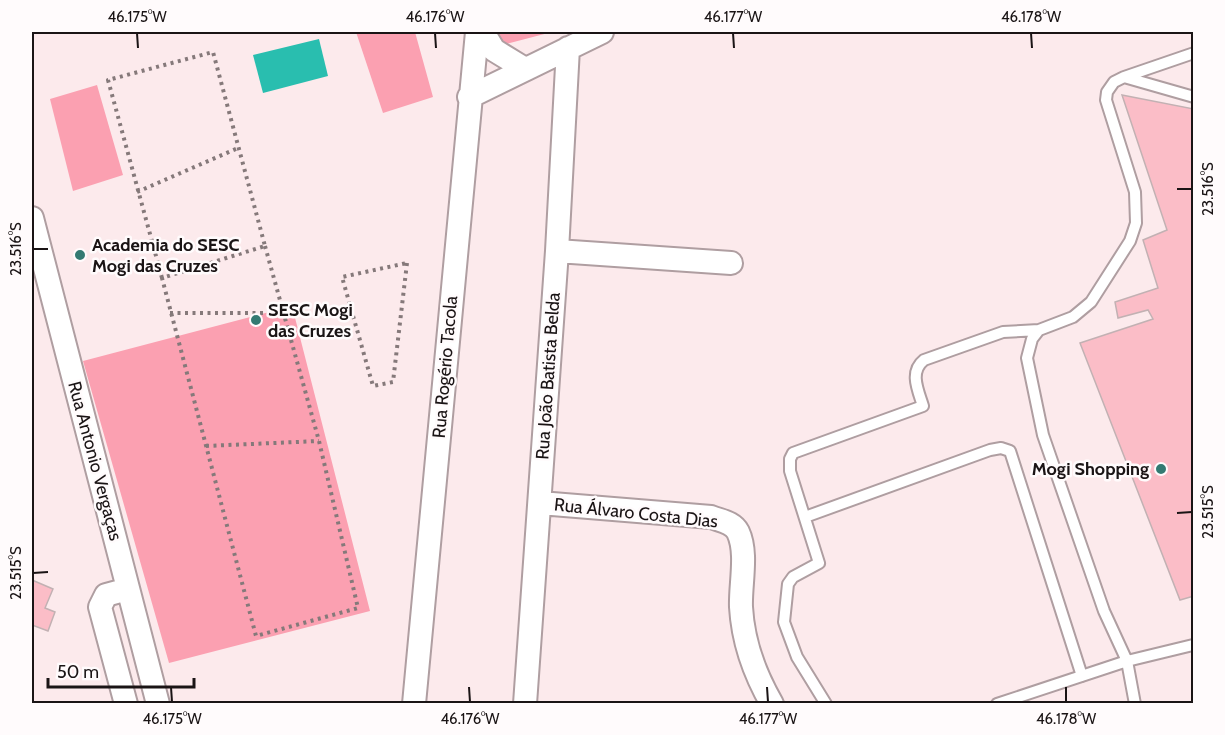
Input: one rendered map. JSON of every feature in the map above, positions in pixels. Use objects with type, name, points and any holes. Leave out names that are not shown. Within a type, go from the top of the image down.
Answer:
[{"type":"street","name":"Rua Rogério Tacola","points":[[414,704],[469,97],[477,32]]},
{"type":"street","points":[[483,32],[494,50],[525,69]]},
{"type":"street","points":[[469,97],[595,33]]},
{"type":"street","name":"Rua João Batista Belda","points":[[525,704],[557,251],[568,48]]},
{"type":"street","name":"Rua Antonio Vergaças","points":[[32,218],[158,704]]},
{"type":"street","points":[[557,251],[731,263]]},
{"type":"street","name":"Rua Álvaro Costa Dias","points":[[540,504],[711,518],[732,524],[738,531],[741,546],[744,636],[750,659],[772,704]]},
{"type":"street","points":[[126,704],[100,607],[106,596],[128,589]]},
{"type":"lane","points":[[825,704],[797,657],[784,622],[788,584],[793,577],[819,563],[790,471],[790,459],[793,453],[923,406],[915,379],[916,370],[924,360],[1003,332],[1039,330],[1083,312],[1103,288],[1130,241],[1136,223],[1136,192],[1106,100],[1107,92],[1114,82],[1124,77],[1194,52]]},
{"type":"lane","points":[[1124,77],[1194,97]]},
{"type":"lane","points":[[1039,330],[1032,339],[1027,358],[1043,435],[1104,611],[1128,661],[1135,704]]},
{"type":"lane","points":[[805,517],[990,450],[1001,448],[1010,451],[1082,676]]},
{"type":"lane","points":[[997,704],[1128,661],[1193,646]]},
{"type":"path","points":[[213,52],[319,441],[358,608],[256,636],[162,278],[137,192],[108,80],[213,52]]},
{"type":"path","points":[[137,192],[238,148]]},
{"type":"path","points":[[162,278],[265,246]]},
{"type":"path","points":[[407,263],[393,382],[373,386],[342,277],[407,263]]},
{"type":"path","points":[[170,313],[283,313]]},
{"type":"path","points":[[206,446],[319,441]]},
{"type":"shaded area","points":[[356,32],[415,32],[433,97],[383,113]]},
{"type":"shaded area","points":[[494,32],[552,32],[495,47]]},
{"type":"shaded area","points":[[97,85],[123,175],[73,191],[50,99]]},
{"type":"shaded area","points":[[292,306],[370,611],[169,663],[83,361]]},
{"type":"water","points":[[319,39],[328,76],[263,93],[253,55]]},
{"type":"building","name":"Mogi Shopping","points":[[1122,95],[1194,109],[1194,596],[1180,600],[1080,343],[1153,319],[1148,310],[1118,318],[1115,302],[1158,288],[1143,240],[1167,230]]},
{"type":"building","points":[[32,580],[53,589],[45,608],[55,612],[48,631],[32,625]]},
{"type":"place","name":"Academia do SESC Mogi das Cruzes","points":[[80,255]]},
{"type":"place","name":"SESC Mogi das Cruzes","points":[[256,320]]},
{"type":"place","name":"Mogi Shopping","points":[[1161,469]]}]
